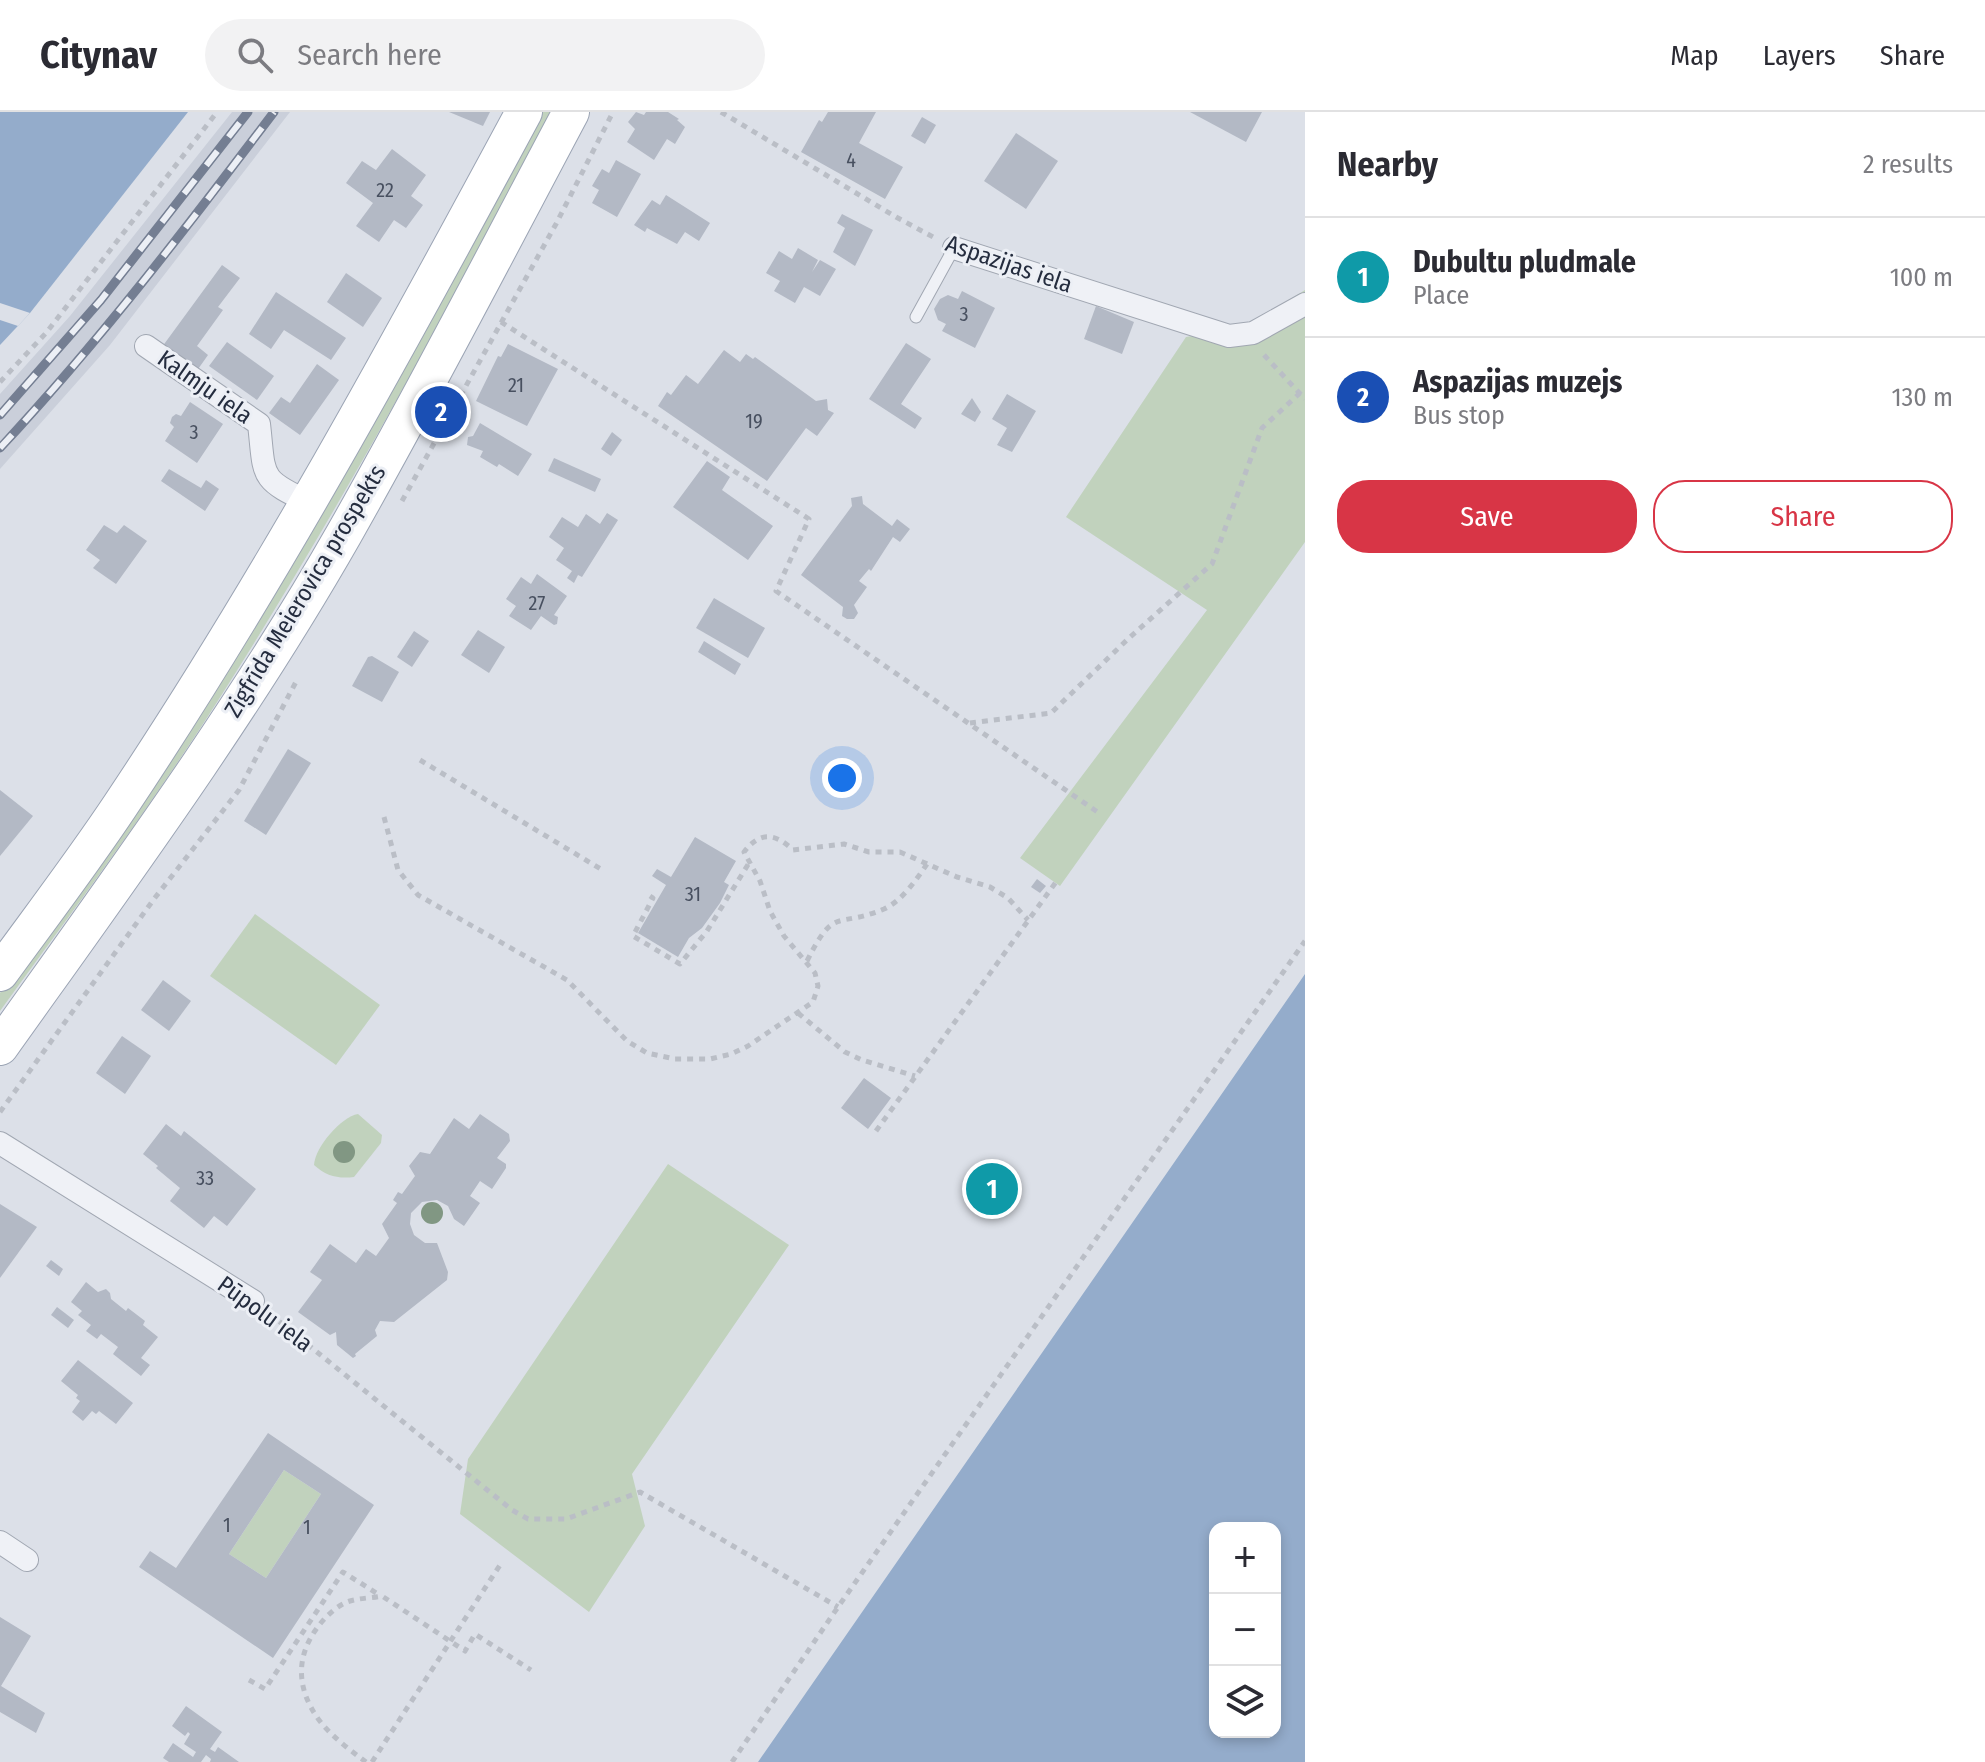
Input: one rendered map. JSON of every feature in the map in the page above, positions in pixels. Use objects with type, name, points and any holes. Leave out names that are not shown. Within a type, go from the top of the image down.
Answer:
[{"type":"main road","name":"Zigfrīda Meierovica prospekts","points":[[0,973],[119,807],[309,502],[384,372],[524,112]]},
{"type":"main road","name":"Zigfrīda Meierovica prospekts","points":[[0,1047],[157,827],[344,535],[571,112]]},
{"type":"street","name":"Aspazijas iela","points":[[954,248],[1236,335]]},
{"type":"street","points":[[1236,335],[1253,333],[1305,304]]},
{"type":"street","name":"Kalmju iela","points":[[146,346],[259,424],[265,474],[281,489],[309,502]]},
{"type":"street","name":"Pūpolu iela","points":[[0,1143],[253,1301]]},
{"type":"street","points":[[0,1542],[27,1560]]},
{"type":"lane","points":[[916,317],[954,248]]},
{"type":"path","points":[[0,382],[46,333],[217,112]]},
{"type":"path","name":"Aspazijas iela","points":[[721,112],[896,217],[954,248]]},
{"type":"path","points":[[470,302],[809,519],[776,591],[1099,813]]},
{"type":"path","points":[[1236,335],[1303,393],[1305,399]]},
{"type":"path","points":[[969,724],[1051,713],[1212,564],[1262,428],[1303,393]]},
{"type":"path","points":[[420,760],[604,871]]},
{"type":"path","points":[[384,817],[398,870],[418,895],[567,980],[627,1041],[647,1053],[675,1059],[710,1059],[731,1054],[813,1002],[818,986],[815,973],[784,936],[744,852],[753,840],[769,836],[783,840],[793,850],[844,844],[869,852],[900,852],[957,877],[990,887],[1008,898],[1028,920]]},
{"type":"path","points":[[650,896],[653,898],[633,936],[680,964],[707,931],[749,862]]},
{"type":"path","points":[[807,961],[826,927],[835,921],[886,908],[914,883],[927,864]]},
{"type":"path","points":[[876,1131],[1056,882]]},
{"type":"path","points":[[1035,894],[1041,903]]},
{"type":"path","points":[[732,1762],[1305,941]]},
{"type":"path","points":[[798,1013],[845,1052],[915,1076]]},
{"type":"path","name":"Pūpolu iela","points":[[253,1301],[512,1510],[528,1519],[566,1519],[640,1492],[838,1607]]},
{"type":"path","points":[[382,1596],[349,1601],[326,1616],[304,1645],[301,1674],[308,1699],[320,1721],[342,1744],[369,1762],[500,1565]]},
{"type":"path","points":[[249,1680],[265,1689],[343,1572],[465,1651],[475,1634],[531,1670]]},
{"type":"shaded area","points":[[232,112],[290,112],[110,345],[0,469],[0,394],[70,316]]},
{"type":"green space","points":[[542,112],[554,112],[433,335],[264,627],[167,778],[0,1011],[0,993],[109,842],[411,356]]},
{"type":"green space","points":[[1305,290],[1305,542],[1060,886],[1020,858],[1207,610],[1066,517],[1186,337],[1246,327]]},
{"type":"green space","points":[[255,914],[380,1005],[336,1065],[210,976]]},
{"type":"green space","points":[[358,1114],[382,1135],[381,1143],[354,1177],[337,1177],[323,1172],[314,1165],[319,1150],[337,1127]]},
{"type":"green space","points":[[668,1164],[789,1245],[632,1474],[645,1526],[589,1612],[460,1514],[468,1459]]},
{"type":"green space","points":[[284,1470],[321,1494],[266,1578],[229,1554]]},
{"type":"water","points":[[0,112],[188,112],[30,313],[0,345]]},
{"type":"water","points":[[1305,974],[1305,1762],[758,1762]]},
{"type":"pier","points":[[0,303],[30,313],[18,326],[0,320]]},
{"type":"building","points":[[449,112],[490,112],[483,126]]},
{"type":"building","points":[[636,112],[644,115],[646,112],[668,112],[685,127],[675,144],[667,139],[654,160],[627,142],[635,129],[628,122]]},
{"type":"building","points":[[828,112],[876,112],[859,143],[903,167],[885,199],[801,152],[819,120],[822,122]]},
{"type":"building","points":[[1190,112],[1262,112],[1246,142]]},
{"type":"building","points":[[922,117],[936,125],[925,144],[911,136]]},
{"type":"building","points":[[1016,133],[1058,161],[1026,209],[984,181]]},
{"type":"building","points":[[392,149],[426,175],[411,196],[423,205],[406,228],[394,220],[379,242],[356,226],[373,203],[346,183],[362,161],[376,170]]},
{"type":"building","points":[[616,160],[641,174],[617,217],[592,203],[599,190],[592,186],[602,169],[609,173]]},
{"type":"building","points":[[666,195],[710,223],[699,241],[685,232],[677,244],[647,228],[645,232],[634,225],[652,200],[660,205]]},
{"type":"building","points":[[842,214],[873,230],[855,266],[833,252],[845,228],[837,223]]},
{"type":"building","points":[[798,248],[818,260],[812,272],[820,260],[836,269],[820,296],[804,287],[795,303],[774,291],[780,281],[766,273],[779,251],[792,259]]},
{"type":"building","points":[[222,265],[240,278],[218,307],[223,310],[197,346],[208,355],[196,372],[162,347]]},
{"type":"building","points":[[346,273],[382,298],[363,327],[327,302]]},
{"type":"building","points":[[962,291],[995,308],[975,348],[942,331],[946,324],[938,320],[934,309],[940,299],[948,295],[958,299]]},
{"type":"building","points":[[276,292],[346,338],[331,360],[284,330],[271,349],[249,334]]},
{"type":"building","points":[[1096,306],[1134,322],[1122,354],[1084,339]]},
{"type":"building","points":[[227,342],[274,376],[257,400],[209,366]]},
{"type":"building","points":[[906,343],[931,359],[901,404],[922,418],[915,429],[869,399]]},
{"type":"building","points":[[508,344],[558,369],[527,426],[476,401],[498,356],[501,357]]},
{"type":"building","points":[[724,350],[740,362],[746,354],[753,359],[755,357],[816,401],[827,399],[828,410],[834,413],[817,436],[806,428],[767,481],[658,406],[667,392],[671,395],[686,375],[698,384]]},
{"type":"building","points":[[317,364],[339,380],[300,435],[269,413],[281,397],[290,403]]},
{"type":"building","points":[[1007,394],[1036,411],[1012,452],[997,445],[1007,428],[992,419]]},
{"type":"building","points":[[972,398],[981,412],[975,422],[961,414]]},
{"type":"building","points":[[190,402],[223,424],[197,463],[165,441],[174,427],[170,423],[172,417],[176,414],[181,416]]},
{"type":"building","points":[[480,423],[532,454],[518,476],[480,457],[483,451],[467,445],[468,437],[473,436]]},
{"type":"building","points":[[612,432],[622,440],[611,456],[601,449]]},
{"type":"building","points":[[554,458],[601,479],[595,492],[548,471]]},
{"type":"building","points":[[707,461],[730,477],[722,490],[773,526],[748,560],[673,507]]},
{"type":"building","points":[[169,469],[201,488],[206,480],[219,489],[205,511],[161,481]]},
{"type":"building","points":[[862,496],[863,504],[892,526],[897,519],[910,529],[900,542],[893,537],[871,571],[869,569],[859,581],[867,587],[854,605],[858,613],[854,619],[847,619],[842,616],[843,607],[801,575],[852,506],[851,498]]},
{"type":"building","points":[[607,513],[618,520],[582,577],[578,575],[574,583],[567,578],[572,571],[556,560],[564,548],[549,537],[562,517],[578,527],[586,514],[600,524]]},
{"type":"building","points":[[104,525],[117,533],[124,525],[147,541],[116,584],[93,568],[100,560],[86,550]]},
{"type":"building","points":[[537,574],[567,596],[554,615],[558,617],[557,624],[541,616],[531,630],[509,616],[516,606],[506,599],[521,577],[531,584]]},
{"type":"building","points":[[714,598],[765,628],[748,658],[696,628]]},
{"type":"building","points":[[478,630],[505,647],[489,673],[461,655]]},
{"type":"building","points":[[414,631],[429,641],[412,667],[397,657]]},
{"type":"building","points":[[704,641],[741,664],[735,675],[698,652]]},
{"type":"building","points":[[372,656],[399,672],[382,702],[352,686],[368,657]]},
{"type":"building","points":[[288,749],[311,763],[266,835],[244,821]]},
{"type":"building","points":[[0,790],[33,816],[0,856]]},
{"type":"building","points":[[695,837],[736,861],[724,882],[729,885],[720,903],[702,928],[689,938],[678,957],[638,933],[666,885],[652,876],[657,869],[671,877]]},
{"type":"building","points":[[1037,879],[1046,886],[1040,893],[1031,887]]},
{"type":"building","points":[[163,980],[191,1001],[169,1031],[141,1010]]},
{"type":"building","points":[[122,1036],[151,1056],[125,1094],[96,1073]]},
{"type":"building","points":[[864,1078],[891,1098],[868,1129],[841,1108]]},
{"type":"building","points":[[480,1114],[509,1134],[510,1141],[497,1158],[506,1164],[506,1168],[492,1189],[480,1181],[470,1196],[480,1203],[464,1226],[454,1219],[448,1206],[437,1200],[422,1202],[411,1213],[410,1224],[414,1235],[425,1243],[437,1243],[448,1272],[447,1280],[394,1322],[380,1321],[375,1330],[377,1336],[353,1358],[337,1345],[336,1332],[330,1335],[298,1312],[322,1280],[310,1272],[330,1244],[356,1263],[366,1249],[376,1256],[389,1238],[382,1224],[397,1203],[393,1200],[398,1192],[402,1194],[415,1176],[409,1166],[420,1152],[430,1154],[454,1118],[469,1129]]},
{"type":"building","points":[[166,1124],[181,1136],[184,1131],[256,1189],[227,1226],[214,1216],[204,1228],[170,1201],[180,1188],[143,1154]]},
{"type":"building","points":[[0,1204],[37,1227],[0,1278]]},
{"type":"building","points":[[51,1260],[63,1269],[59,1276],[46,1266]]},
{"type":"building","points":[[86,1282],[98,1292],[106,1289],[111,1299],[145,1321],[143,1325],[158,1337],[141,1358],[150,1365],[141,1376],[113,1354],[118,1347],[101,1334],[97,1339],[86,1331],[91,1325],[78,1315],[82,1311],[71,1302]]},
{"type":"building","points":[[57,1307],[74,1320],[68,1328],[51,1315]]},
{"type":"building","points":[[78,1360],[133,1403],[116,1424],[99,1411],[96,1414],[92,1411],[83,1421],[72,1412],[80,1401],[76,1398],[78,1395],[61,1381]]},
{"type":"building","points":[[268,1433],[374,1505],[273,1658],[139,1567],[150,1551],[176,1568]],"holes":[[[284,1470],[321,1494],[266,1578],[229,1554]]]},
{"type":"building","points":[[0,1617],[31,1636],[1,1686],[45,1713],[36,1733],[0,1712]]},
{"type":"building","points":[[186,1706],[222,1732],[210,1749],[215,1752],[218,1747],[239,1762],[210,1762],[206,1755],[201,1762],[169,1762],[163,1758],[173,1743],[193,1757],[196,1752],[184,1744],[190,1734],[188,1732],[185,1736],[172,1726]]},
{"type":"railway","points":[[0,415],[101,300],[248,112]]},
{"type":"railway","points":[[0,448],[107,325],[274,112]]},
{"type":"place","name":"Aspazijas muzejs","points":[[441,412]]},
{"type":"place","name":"Dubultu pludmale","points":[[992,1189]]}]
